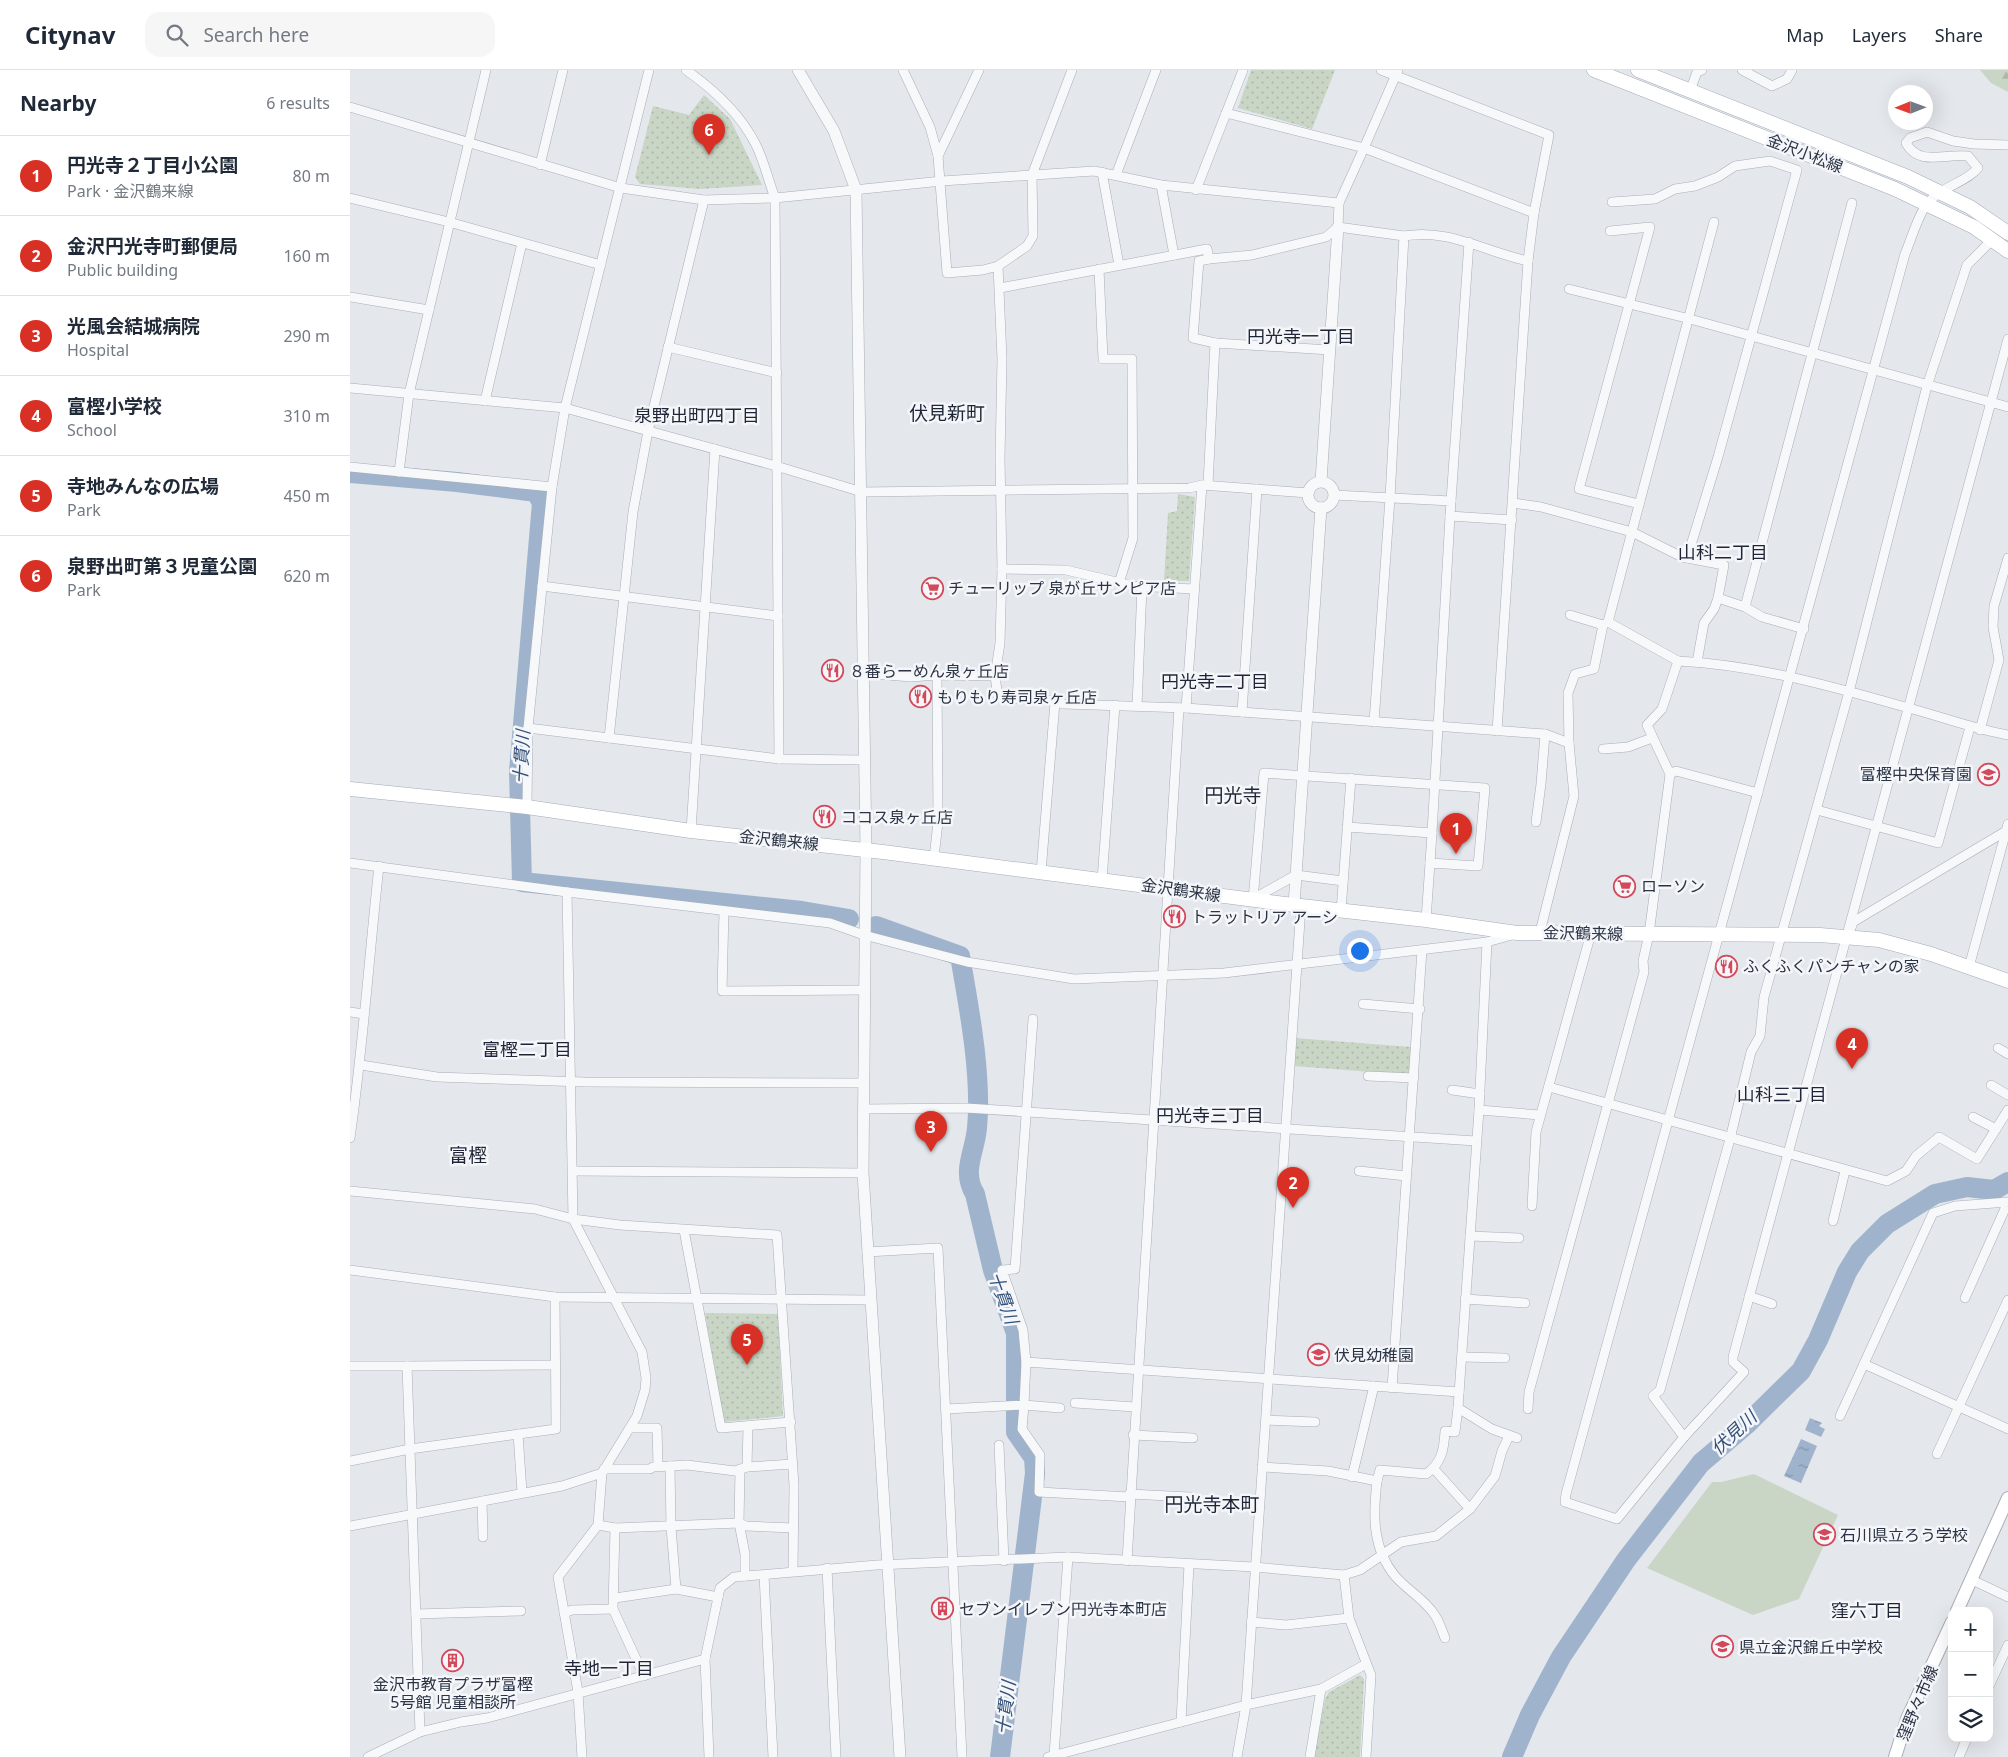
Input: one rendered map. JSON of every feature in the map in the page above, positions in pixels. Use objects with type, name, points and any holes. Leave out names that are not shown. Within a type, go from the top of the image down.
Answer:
[{"type":"main road","name":"金沢小松線","points":[[1594,70],[1860,174],[1927,204],[1993,239],[2008,252]]},
{"type":"main road","name":"金沢小松線","points":[[1638,70],[1941,192],[1970,207],[2008,233]]},
{"type":"main road","name":"金沢鶴来線","points":[[350,789],[521,806],[692,831],[934,858],[1517,933],[1782,935],[1879,940],[1969,967],[2008,981]]},
{"type":"main road","points":[[1959,1607],[2008,1498]]},
{"type":"main road","name":"窪野々市線","points":[[1895,1757],[1908,1719],[1948,1631]]},
{"type":"street","points":[[540,165],[563,70]]},
{"type":"street","points":[[521,806],[552,486],[565,408],[650,70]]},
{"type":"street","points":[[686,70],[702,82],[737,116],[755,144],[775,198],[778,373],[776,466],[778,759]]},
{"type":"street","points":[[798,70],[834,131],[856,190],[862,492],[863,760],[866,850],[863,1173],[900,1757]]},
{"type":"street","points":[[902,70],[930,127],[938,156],[942,181],[947,273],[984,270],[998,266],[1027,246],[1033,236],[1032,175],[1072,70]]},
{"type":"street","points":[[938,156],[979,70]]},
{"type":"street","points":[[1116,175],[1156,70]]},
{"type":"street","points":[[1196,190],[1243,70]]},
{"type":"street","points":[[1381,70],[1397,73],[1549,135],[1534,213],[1528,261],[1498,731]]},
{"type":"street","points":[[1690,91],[1697,72],[1702,70]]},
{"type":"street","points":[[1742,70],[1772,86],[1787,79],[1792,70]]},
{"type":"street","points":[[400,472],[410,394],[483,71]]},
{"type":"street","points":[[1321,481],[1339,203],[1397,73]]},
{"type":"street","points":[[350,107],[468,144],[621,188],[704,200],[775,198],[942,181],[1094,171],[1160,185],[1196,190],[1339,203]]},
{"type":"street","points":[[1226,113],[1364,148],[1534,213]]},
{"type":"street","points":[[2008,145],[1953,141],[1927,132],[1910,138],[1906,143],[1916,155],[1925,158],[1968,156],[1978,168],[1972,175],[1956,181],[1927,204],[1904,254],[1833,511],[1804,629],[1668,1121],[1566,1502],[1617,1519],[1684,1437],[1744,1372],[1733,1362],[1733,1357],[1787,1152],[1847,937],[1907,707],[2008,339]]},
{"type":"street","points":[[1612,202],[1655,199],[1675,189],[1695,186],[1718,177],[1735,166],[1770,161],[1797,170],[1687,558]]},
{"type":"street","points":[[1102,172],[1120,265]]},
{"type":"street","points":[[1160,185],[1174,255]]},
{"type":"street","points":[[350,198],[449,222],[602,264]]},
{"type":"street","points":[[609,738],[633,512],[648,431],[704,200]]},
{"type":"street","points":[[1745,607],[1852,203]]},
{"type":"street","points":[[1540,932],[1574,796],[1569,743],[1568,693],[1575,674],[1594,669],[1690,319],[1714,222]]},
{"type":"street","points":[[1330,350],[1215,343],[1193,338],[1199,261],[1252,255],[1326,237],[1338,227],[1404,236],[1421,233],[1455,237],[1509,257],[1528,261]]},
{"type":"street","points":[[1610,231],[1650,227],[1579,488],[1639,504]]},
{"type":"street","points":[[1374,722],[1390,498],[1404,236]]},
{"type":"street","points":[[1684,1437],[1653,1396],[1660,1390],[1730,1139],[1751,1052],[1760,1036],[1764,997],[1818,810],[1927,386],[1967,265],[1993,239]]},
{"type":"street","points":[[1426,920],[1450,516],[1469,242]]},
{"type":"street","points":[[485,401],[522,243]]},
{"type":"street","points":[[1000,288],[1207,249],[1209,259]]},
{"type":"street","points":[[998,266],[1000,288],[1002,570],[1000,643],[995,676],[998,698],[1115,706],[1183,708],[1544,734],[1569,743]]},
{"type":"street","points":[[1099,269],[1103,359],[1132,360],[1133,538],[1119,583]]},
{"type":"street","points":[[1569,289],[1690,319],[1872,371],[2008,407]]},
{"type":"street","points":[[350,297],[429,310]]},
{"type":"street","points":[[1127,1562],[1129,1496],[1154,1121],[1167,888],[1205,485],[1215,343]]},
{"type":"street","points":[[668,347],[778,373]]},
{"type":"street","points":[[350,388],[565,408],[776,466],[862,492],[1189,488],[1205,485],[1308,493]]},
{"type":"street","points":[[692,831],[715,449]]},
{"type":"street","points":[[350,467],[552,486]]},
{"type":"street","points":[[1321,481],[1329,484],[1334,495],[1332,503],[1321,508],[1313,505],[1308,493],[1314,483],[1321,481]]},
{"type":"street","points":[[1242,712],[1257,489]]},
{"type":"street","points":[[1334,495],[1451,501]]},
{"type":"street","points":[[1513,503],[1541,507],[1632,532],[1687,558],[1724,565],[1718,598],[1714,609],[1704,623],[1696,662]]},
{"type":"street","points":[[1237,1757],[1246,1705],[1250,1622],[1286,1128],[1297,964],[1298,906],[1296,875],[1321,508]]},
{"type":"street","points":[[1450,516],[1512,520]]},
{"type":"street","points":[[1980,730],[1999,660],[1993,626],[1994,606],[2008,558]]},
{"type":"street","points":[[1002,570],[1066,570],[1142,587],[1194,589]]},
{"type":"street","points":[[542,586],[778,616]]},
{"type":"street","points":[[1137,706],[1142,587]]},
{"type":"street","points":[[1718,598],[1745,607],[1762,617],[1804,629]]},
{"type":"street","points":[[1570,615],[1606,624],[1678,661],[1791,676],[1907,707],[1980,730],[2008,735]]},
{"type":"street","points":[[1528,1409],[1529,1392],[1644,972],[1643,960],[1649,934],[1670,774],[1647,725],[1662,709],[1678,661]]},
{"type":"street","points":[[864,673],[911,677],[937,675],[995,676]]},
{"type":"street","points":[[934,858],[938,822],[937,675]]},
{"type":"street","points":[[1041,872],[1055,702]]},
{"type":"street","points":[[1102,880],[1115,706]]},
{"type":"street","points":[[1818,810],[1938,843],[1970,727]]},
{"type":"street","points":[[528,728],[778,759],[863,760]]},
{"type":"street","points":[[1536,822],[1541,784],[1544,734]]},
{"type":"street","points":[[1603,749],[1628,748],[1652,738]]},
{"type":"street","points":[[1670,774],[1676,771],[1758,793]]},
{"type":"street","points":[[1253,900],[1264,773],[1485,788],[1478,866],[1430,863]]},
{"type":"street","points":[[1341,910],[1351,778]]},
{"type":"street","points":[[1347,827],[1432,833]]},
{"type":"street","points":[[1847,937],[1853,922],[2007,828]]},
{"type":"street","points":[[1969,967],[2007,828]]},
{"type":"street","points":[[350,863],[567,892],[830,923],[957,960],[1074,979],[1162,977],[1297,964],[1488,942],[1517,933]]},
{"type":"street","points":[[350,1138],[361,1065],[364,1014],[380,866]]},
{"type":"street","points":[[1253,900],[1296,875],[1343,881]]},
{"type":"street","points":[[567,892],[573,1219],[642,1352],[646,1378],[638,1416],[603,1471],[598,1525],[558,1576],[578,1692],[582,1757]]},
{"type":"street","points":[[724,911],[722,991],[864,990]]},
{"type":"street","points":[[1532,1206],[1536,1132],[1591,933]]},
{"type":"street","points":[[1445,1638],[1436,1616],[1396,1576],[1381,1555],[1376,1535],[1374,1507],[1380,1470],[1426,1474],[1434,1469],[1444,1453],[1446,1431],[1455,1432],[1460,1392],[1479,1110],[1488,942]]},
{"type":"street","points":[[1392,1388],[1406,1176],[1420,1009],[1422,950]]},
{"type":"street","points":[[1363,1004],[1420,1009]]},
{"type":"street","points":[[350,1012],[364,1014]]},
{"type":"street","points":[[1033,1018],[1015,1270],[1002,1270],[1023,1330],[1026,1362],[1018,1405],[1022,1429],[1040,1455],[1039,1492],[1190,1497]]},
{"type":"street","points":[[1998,1048],[2008,1054]]},
{"type":"street","points":[[361,1065],[437,1077],[571,1081],[864,1083]]},
{"type":"street","points":[[1368,1076],[1414,1078]]},
{"type":"street","points":[[1991,1085],[2008,1094]]},
{"type":"street","points":[[1549,1087],[1730,1139],[1787,1152],[1845,1171],[1887,1181],[1906,1170],[1916,1156],[1939,1137],[1977,1159],[2008,1110]]},
{"type":"street","points":[[1452,1090],[1480,1094]]},
{"type":"street","points":[[864,1109],[977,1109],[1476,1140]]},
{"type":"street","points":[[1479,1110],[1540,1115]]},
{"type":"street","points":[[1973,1117],[1996,1129]]},
{"type":"street","points":[[573,1171],[863,1173]]},
{"type":"street","points":[[1359,1171],[1406,1176]]},
{"type":"street","points":[[1833,1221],[1845,1171]]},
{"type":"street","points":[[350,1191],[535,1209],[573,1219],[684,1230],[777,1234],[791,1422],[794,1571]]},
{"type":"street","points":[[1840,1416],[1933,1213],[1955,1206],[2008,1202],[1965,1298]]},
{"type":"street","points":[[684,1230],[721,1428],[791,1422]]},
{"type":"street","points":[[1470,1236],[1519,1238]]},
{"type":"street","points":[[867,1252],[938,1248],[962,1757]]},
{"type":"street","points":[[350,1270],[554,1297],[870,1300]]},
{"type":"street","points":[[1749,1296],[1772,1304]]},
{"type":"street","points":[[350,1461],[410,1449],[556,1429],[554,1297]]},
{"type":"street","points":[[1465,1299],[1525,1303]]},
{"type":"street","points":[[1937,1454],[2008,1300]]},
{"type":"street","points":[[1462,1357],[1505,1358]]},
{"type":"street","points":[[1026,1362],[1460,1392]]},
{"type":"street","points":[[1864,1364],[2008,1429]]},
{"type":"street","points":[[350,1366],[555,1365]]},
{"type":"street","points":[[407,1366],[420,1732]]},
{"type":"street","points":[[1352,1477],[1374,1386]]},
{"type":"street","points":[[1075,1403],[1135,1407]]},
{"type":"street","points":[[946,1409],[1018,1405],[1060,1408]]},
{"type":"street","points":[[708,1757],[705,1659],[720,1588],[734,1577],[826,1568],[1068,1557],[1127,1562],[1254,1567],[1344,1575],[1360,1570],[1401,1542],[1436,1536],[1470,1508],[1495,1476],[1502,1450],[1513,1437],[1458,1408]]},
{"type":"street","points":[[1266,1420],[1315,1422]]},
{"type":"street","points":[[746,1576],[745,1554],[739,1523],[748,1426]]},
{"type":"street","points":[[630,1428],[657,1428],[658,1466]]},
{"type":"street","points":[[518,1434],[522,1492]]},
{"type":"street","points":[[1133,1435],[1193,1438]]},
{"type":"street","points":[[999,1446],[1004,1561]]},
{"type":"street","points":[[350,1526],[522,1492],[562,1486],[603,1471],[650,1469],[658,1466],[743,1468],[793,1464]]},
{"type":"street","points":[[670,1466],[671,1527],[676,1589]]},
{"type":"street","points":[[1262,1467],[1328,1471],[1377,1481]]},
{"type":"street","points":[[1434,1469],[1470,1508]]},
{"type":"street","points":[[482,1501],[483,1536]]},
{"type":"street","points":[[598,1525],[615,1528],[739,1523],[746,1526],[794,1528]]},
{"type":"street","points":[[615,1528],[615,1598],[613,1609],[644,1676]]},
{"type":"street","points":[[1068,1557],[1051,1756],[1246,1705],[1321,1689],[1366,1664]]},
{"type":"street","points":[[1181,1722],[1189,1564]]},
{"type":"street","points":[[826,1568],[836,1757]]},
{"type":"street","points":[[764,1574],[773,1757]]},
{"type":"street","points":[[1344,1575],[1349,1618],[1371,1675],[1366,1757]]},
{"type":"street","points":[[1970,1579],[2008,1596]]},
{"type":"street","points":[[615,1598],[676,1589],[718,1597]]},
{"type":"street","points":[[564,1613],[572,1610],[613,1609]]},
{"type":"street","points":[[416,1614],[521,1610]]},
{"type":"street","points":[[1250,1622],[1286,1625],[1349,1618]]},
{"type":"street","points":[[1993,1677],[2008,1645]]},
{"type":"street","points":[[368,1757],[420,1732],[487,1718],[705,1659]]},
{"type":"street","points":[[1310,1757],[1321,1689]]},
{"type":"street","points":[[1959,1757],[1965,1742]]},
{"type":"green space","points":[[1251,70],[1335,70],[1312,129],[1238,108]]},
{"type":"green space","points":[[1980,70],[2008,70],[2008,92],[1991,83]]},
{"type":"green space","points":[[704,95],[730,119],[762,185],[700,189],[640,184],[635,177],[653,106],[689,115]]},
{"type":"green space","points":[[1178,494],[1195,497],[1189,581],[1164,581],[1168,513],[1177,511]]},
{"type":"green space","points":[[1295,1038],[1411,1047],[1410,1075],[1294,1066]]},
{"type":"green space","points":[[705,1313],[778,1314],[783,1416],[724,1422]]},
{"type":"green space","points":[[1754,1474],[1838,1515],[1799,1599],[1753,1615],[1647,1568],[1712,1482],[1721,1482]]},
{"type":"green space","points":[[1360,1675],[1364,1679],[1360,1757],[1314,1757],[1325,1699],[1329,1692]]},
{"type":"water","points":[[1810,1418],[1822,1423],[1819,1426],[1825,1429],[1821,1437],[1805,1430]]},
{"type":"water","points":[[1801,1439],[1817,1446],[1801,1483],[1784,1476]]},
{"type":"waterway","name":"十貫川","points":[[350,473],[457,482],[536,492],[542,503],[519,771],[522,882],[802,911],[849,919]]},
{"type":"waterway","name":"十貫川","points":[[876,926],[960,956],[971,1019],[978,1086],[978,1108],[976,1137],[970,1161],[969,1177],[975,1194],[993,1270],[1016,1333],[1016,1432],[1034,1458],[1035,1473],[1000,1757]]},
{"type":"waterway","name":"伏見川","points":[[1512,1757],[1530,1715],[1561,1657],[1626,1560],[1701,1463],[1747,1424],[1801,1371],[1818,1340],[1847,1272],[1860,1251],[1887,1224],[1935,1194],[1967,1187],[1994,1190],[2008,1182]]},
{"type":"place","name":"泉野出町第３児童公園","points":[[709,155]]},
{"type":"place","name":"チューリップ 泉が丘サンピア店","points":[[932,588]]},
{"type":"place","name":"８番らーめん泉ヶ丘店","points":[[833,671]]},
{"type":"place","name":"もりもり寿司泉ヶ丘店","points":[[921,697]]},
{"type":"place","name":"富樫中央保育園","points":[[1988,774]]},
{"type":"place","name":"ココス泉ヶ丘店","points":[[825,817]]},
{"type":"place","name":"円光寺２丁目小公園","points":[[1456,854]]},
{"type":"place","name":"ローソン","points":[[1625,886]]},
{"type":"place","name":"トラットリア アーシ","points":[[1175,917]]},
{"type":"place","name":"ふくふくパンチャンの家","points":[[1727,966]]},
{"type":"place","name":"富樫小学校","points":[[1852,1069]]},
{"type":"place","name":"光風会結城病院","points":[[931,1152]]},
{"type":"place","name":"金沢円光寺町郵便局","points":[[1293,1208]]},
{"type":"place","name":"伏見幼稚園","points":[[1318,1355]]},
{"type":"place","name":"寺地みんなの広場","points":[[747,1365]]},
{"type":"place","name":"石川県立ろう学校","points":[[1824,1535]]},
{"type":"place","name":"セブンイレブン円光寺本町店","points":[[943,1609]]},
{"type":"place","name":"県立金沢錦丘中学校","points":[[1723,1647]]},
{"type":"place","name":"金沢市教育プラザ富樫 5号館 児童相談所","points":[[453,1660]]},
{"type":"district","name":"円光寺一丁目","points":[[1301,337]]},
{"type":"district","name":"伏見新町","points":[[947,413]]},
{"type":"district","name":"泉野出町四丁目","points":[[697,416]]},
{"type":"district","name":"山科二丁目","points":[[1723,553]]},
{"type":"district","name":"円光寺二丁目","points":[[1215,682]]},
{"type":"district","name":"円光寺","points":[[1233,795]]},
{"type":"district","name":"富樫二丁目","points":[[527,1050]]},
{"type":"district","name":"山科三丁目","points":[[1782,1095]]},
{"type":"district","name":"円光寺三丁目","points":[[1210,1116]]},
{"type":"district","name":"富樫","points":[[468,1155]]},
{"type":"district","name":"円光寺本町","points":[[1212,1504]]},
{"type":"district","name":"窪六丁目","points":[[1867,1611]]},
{"type":"district","name":"寺地一丁目","points":[[609,1669]]}]
